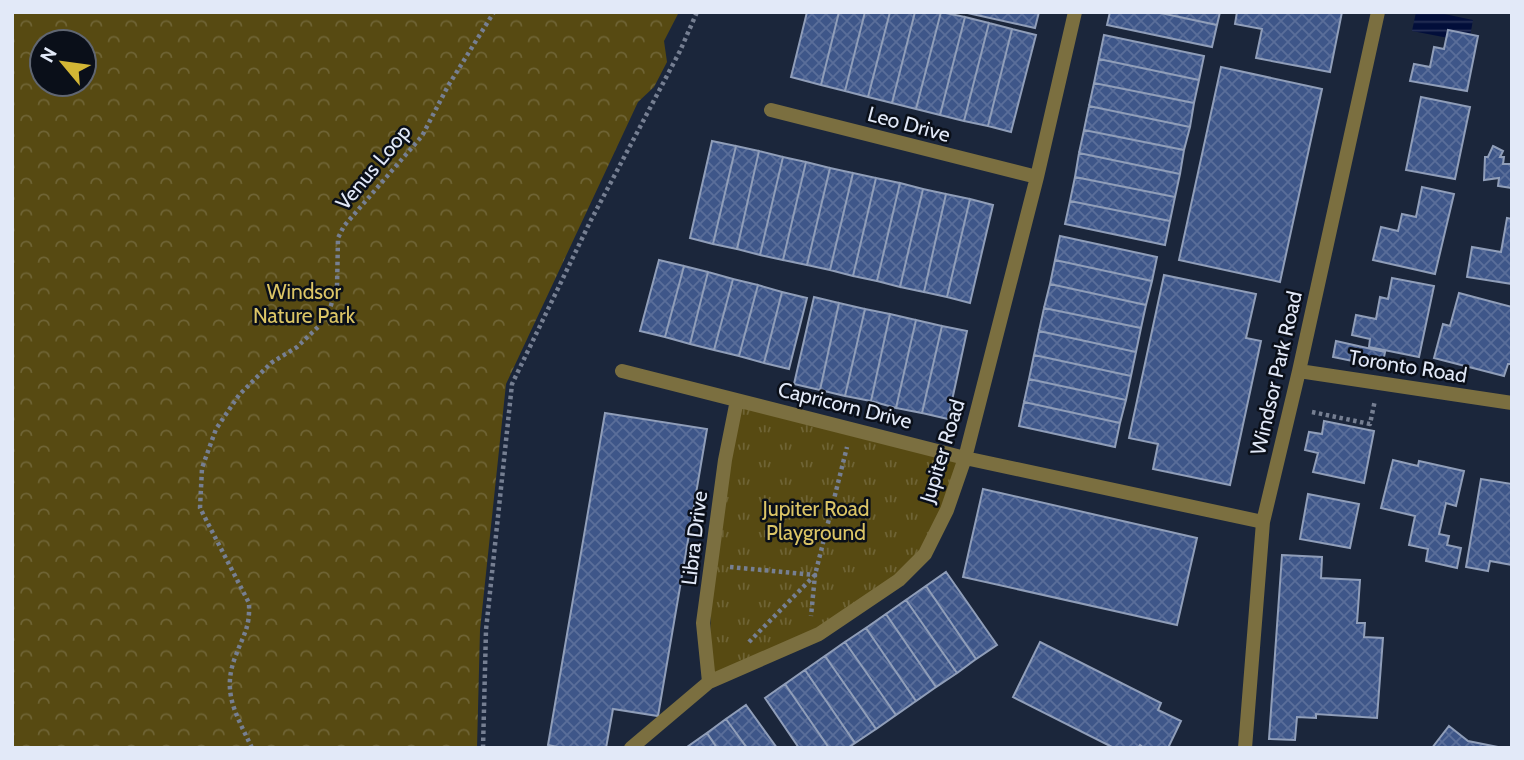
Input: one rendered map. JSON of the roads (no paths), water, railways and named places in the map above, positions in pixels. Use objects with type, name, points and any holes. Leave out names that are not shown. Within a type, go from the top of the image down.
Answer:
[{"type":"street","name":"Jupiter Road","points":[[631,748],[709,682],[819,634],[899,580],[925,554],[947,510],[965,458],[1037,177],[1075,12]]},
{"type":"street","name":"Windsor Park Road","points":[[1245,748],[1263,522],[1378,12]]},
{"type":"street","name":"Leo Drive","points":[[771,110],[1037,177]]},
{"type":"street","name":"Capricorn Drive","points":[[622,371],[965,458],[1263,522]]},
{"type":"street","name":"Toronto Road","points":[[1299,371],[1512,403]]},
{"type":"street","name":"Libra Drive","points":[[709,682],[704,623],[725,460],[737,400]]},
{"type":"park label","name":"Windsor Nature Park","points":[[304,303]]},
{"type":"park label","name":"Jupiter Road Playground","points":[[816,520]]}]
